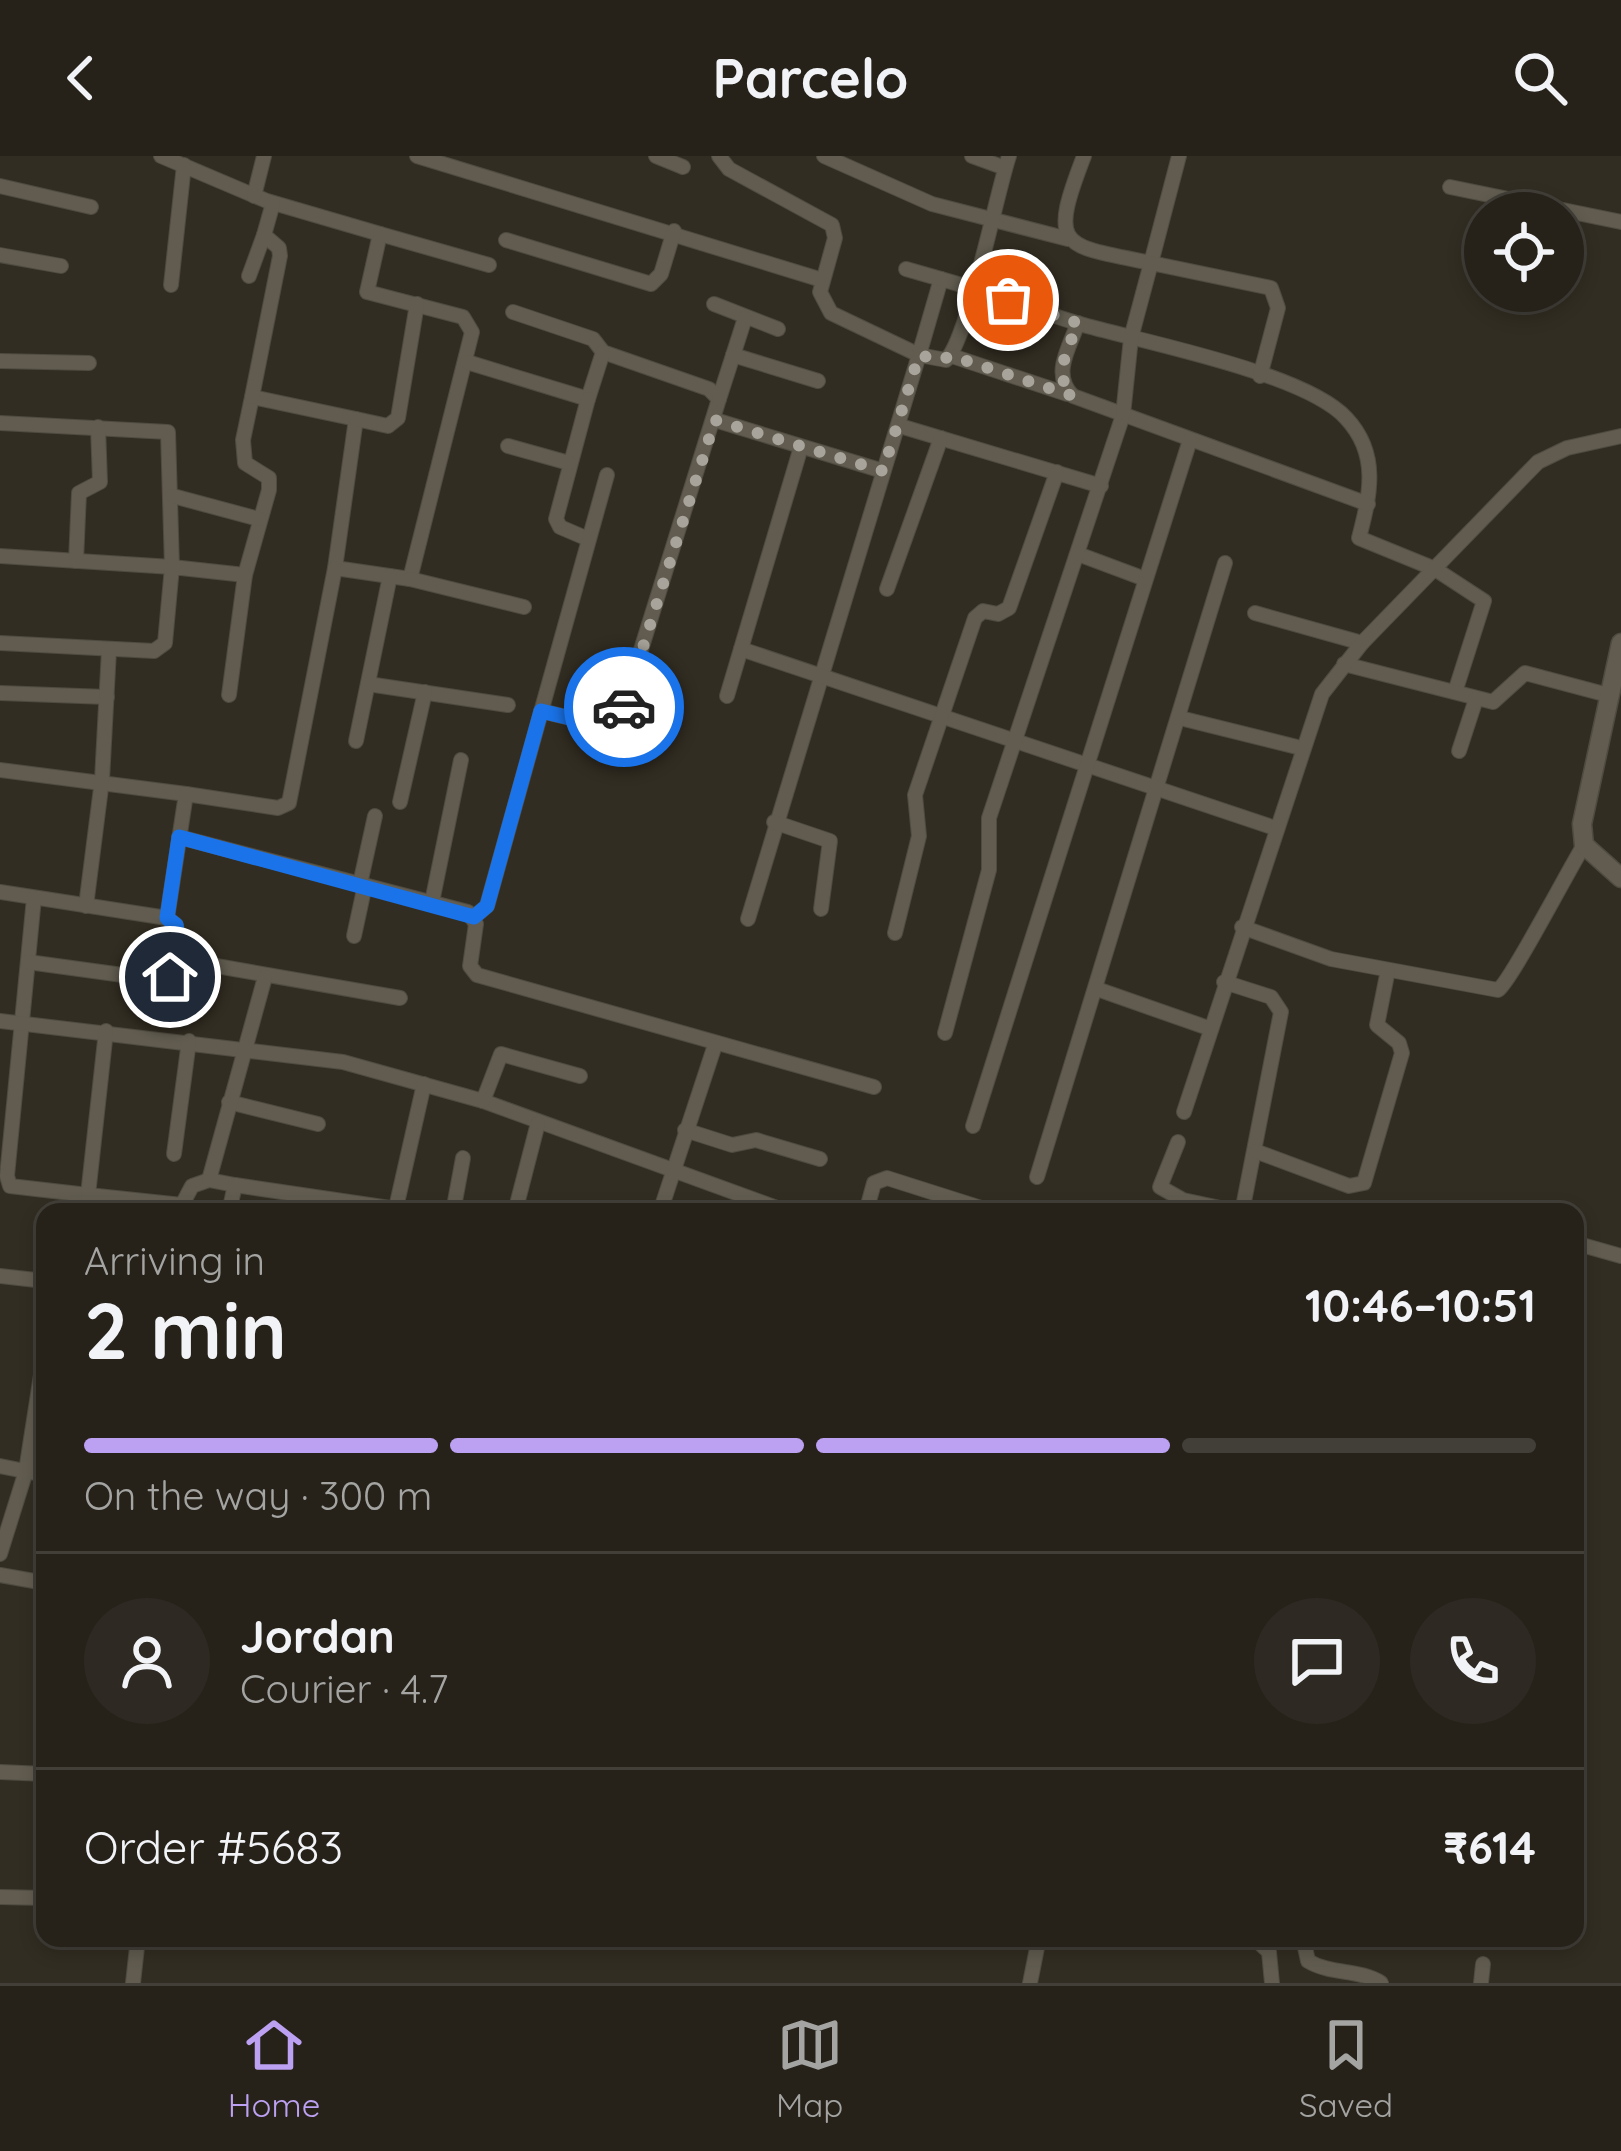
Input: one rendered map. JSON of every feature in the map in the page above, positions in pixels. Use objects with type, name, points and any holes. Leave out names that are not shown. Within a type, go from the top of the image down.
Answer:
[{"type":"street","points":[[161,156],[273,203],[489,265]]},
{"type":"street","points":[[254,196],[264,156]]},
{"type":"street","points":[[417,156],[823,280]]},
{"type":"street","points":[[656,156],[683,167]]},
{"type":"street","points":[[719,156],[729,169],[832,225],[835,238],[823,280],[823,304],[831,313],[919,355],[939,360],[952,356],[1073,396],[1368,504]]},
{"type":"street","points":[[824,156],[932,204],[989,223],[1068,239],[1085,250],[1271,288],[1278,308],[1260,376]]},
{"type":"street","points":[[952,356],[1007,162],[971,156]]},
{"type":"street","points":[[1068,239],[1062,222],[1065,205],[1084,156]]},
{"type":"street","points":[[945,1033],[989,870],[989,818],[1124,415],[1131,338],[1180,156]]},
{"type":"street","points":[[171,285],[184,165]]},
{"type":"street","points":[[0,186],[91,206]]},
{"type":"street","points":[[1450,187],[1621,222]]},
{"type":"street","points":[[249,276],[273,203]]},
{"type":"street","points":[[506,240],[651,284],[661,274],[674,231]]},
{"type":"street","points":[[380,234],[367,292],[470,322],[467,362],[410,579]]},
{"type":"street","points":[[229,695],[245,575],[269,478],[245,464],[243,453],[280,256],[264,235]]},
{"type":"street","points":[[0,255],[61,266]]},
{"type":"street","points":[[906,268],[1260,376],[1323,400],[1346,417],[1370,459],[1368,504],[1359,538],[1435,569],[1484,602],[1455,692]]},
{"type":"street","points":[[748,920],[774,821],[900,426],[941,279]]},
{"type":"street","points":[[251,397],[388,426],[398,418],[417,304]]},
{"type":"street","points":[[714,304],[778,329]]},
{"type":"street","points":[[513,312],[593,339],[603,352],[709,389],[719,399]]},
{"type":"street","points":[[541,711],[614,736],[746,318]]},
{"type":"street","points":[[1073,396],[1062,385],[1060,374],[1078,323]]},
{"type":"street","points":[[588,539],[560,527],[556,519],[603,352]]},
{"type":"street","points":[[733,355],[818,381]]},
{"type":"street","points":[[0,361],[89,363]]},
{"type":"street","points":[[467,362],[588,399]]},
{"type":"street","points":[[0,770],[102,780],[278,808],[289,803],[335,568],[356,419]]},
{"type":"street","points":[[715,420],[883,471]]},
{"type":"street","points":[[0,423],[168,432],[173,496],[172,567],[161,649],[0,643]]},
{"type":"street","points":[[900,426],[1101,486]]},
{"type":"street","points":[[76,561],[79,493],[100,482],[98,427]]},
{"type":"street","points":[[1184,1112],[1322,694],[1362,643],[1538,462],[1567,448],[1621,436]]},
{"type":"street","points":[[886,589],[941,438]]},
{"type":"street","points":[[973,1126],[1190,440]]},
{"type":"street","points":[[508,446],[569,464]]},
{"type":"street","points":[[728,695],[801,447]]},
{"type":"street","points":[[895,933],[919,836],[915,794],[939,717],[975,618],[983,611],[998,614],[1009,608],[1057,472]]},
{"type":"street","points":[[607,475],[487,906],[474,917],[470,966],[478,975],[874,1087]]},
{"type":"street","points":[[173,496],[260,519]]},
{"type":"street","points":[[1078,554],[1145,580]]},
{"type":"street","points":[[0,556],[245,575]]},
{"type":"street","points":[[1037,1177],[1160,789],[1225,563]]},
{"type":"street","points":[[335,568],[410,579],[524,607]]},
{"type":"street","points":[[356,741],[390,576]]},
{"type":"street","points":[[1255,613],[1362,643]]},
{"type":"street","points":[[1242,927],[1331,959],[1498,990],[1512,974],[1539,917],[1584,845],[1582,824],[1621,644]]},
{"type":"street","points":[[741,649],[1084,768],[1275,828]]},
{"type":"street","points":[[86,906],[102,780],[109,650]]},
{"type":"street","points":[[1344,664],[1476,699],[1501,698],[1525,673],[1608,695]]},
{"type":"street","points":[[368,684],[508,705]]},
{"type":"street","points":[[400,802],[425,692]]},
{"type":"street","points":[[0,693],[106,697]]},
{"type":"street","points":[[1459,751],[1476,699]]},
{"type":"street","points":[[1180,718],[1301,748]]},
{"type":"street","points":[[432,902],[460,760]]},
{"type":"street","points":[[167,918],[186,794]]},
{"type":"street","points":[[354,936],[375,816]]},
{"type":"street","points":[[774,821],[830,841],[820,909]]},
{"type":"street","points":[[179,837],[474,917]]},
{"type":"street","points":[[1584,845],[1621,878]]},
{"type":"street","points":[[0,892],[167,918],[176,925],[181,957],[170,977],[159,980],[28,962]]},
{"type":"street","points":[[34,898],[7,1176],[10,1186],[163,1203]]},
{"type":"street","points":[[181,957],[400,998]]},
{"type":"street","points":[[1255,1151],[1349,1186],[1364,1183],[1402,1053],[1399,1043],[1377,1025],[1388,970]]},
{"type":"street","points":[[209,1180],[265,976]]},
{"type":"street","points":[[1224,982],[1271,997],[1281,1012],[1242,1203]]},
{"type":"street","points":[[1097,989],[1211,1029]]},
{"type":"street","points":[[0,1021],[343,1062],[483,1101],[761,1203]]},
{"type":"street","points":[[88,1195],[106,1031]]},
{"type":"street","points":[[174,1154],[189,1041]]},
{"type":"street","points":[[662,1203],[715,1045]]},
{"type":"street","points":[[483,1101],[501,1054],[580,1076]]},
{"type":"street","points":[[397,1203],[424,1084]]},
{"type":"street","points":[[229,1102],[317,1124]]},
{"type":"street","points":[[517,1203],[538,1123]]},
{"type":"street","points":[[685,1130],[732,1145],[757,1140],[820,1159]]},
{"type":"street","points":[[1178,1142],[1160,1187],[1197,1203]]},
{"type":"street","points":[[455,1203],[464,1158]]},
{"type":"street","points":[[868,1203],[874,1183],[886,1178],[965,1203]]},
{"type":"street","points":[[183,1203],[192,1186],[209,1180],[350,1203]]},
{"type":"street","points":[[232,1203],[236,1185]]},
{"type":"street","points":[[1584,1246],[1621,1256]]},
{"type":"street","points":[[0,1276],[36,1279]]},
{"type":"street","points":[[0,1554],[26,1471],[36,1416]]},
{"type":"street","points":[[0,1466],[36,1473]]},
{"type":"street","points":[[0,1575],[36,1581]]},
{"type":"street","points":[[0,1772],[36,1774]]},
{"type":"street","points":[[0,1897],[36,1898]]},
{"type":"street","points":[[133,1983],[137,1947]]},
{"type":"street","points":[[1030,1983],[1037,1947]]},
{"type":"street","points":[[1264,1947],[1269,1952],[1272,1983]]},
{"type":"street","points":[[1305,1947],[1308,1961],[1319,1968],[1370,1976],[1381,1983]]},
{"type":"street","points":[[1481,1983],[1484,1964]]},
{"type":"way so far","points":[[624,707],[715,420],[883,471],[919,355],[939,360],[952,356],[1073,396],[1062,385],[1060,374],[1078,323],[1008,300]]},
{"type":"route","points":[[170,977],[181,957],[176,925],[167,918],[179,837],[474,917],[487,906],[541,711],[616,729],[624,707]]}]
